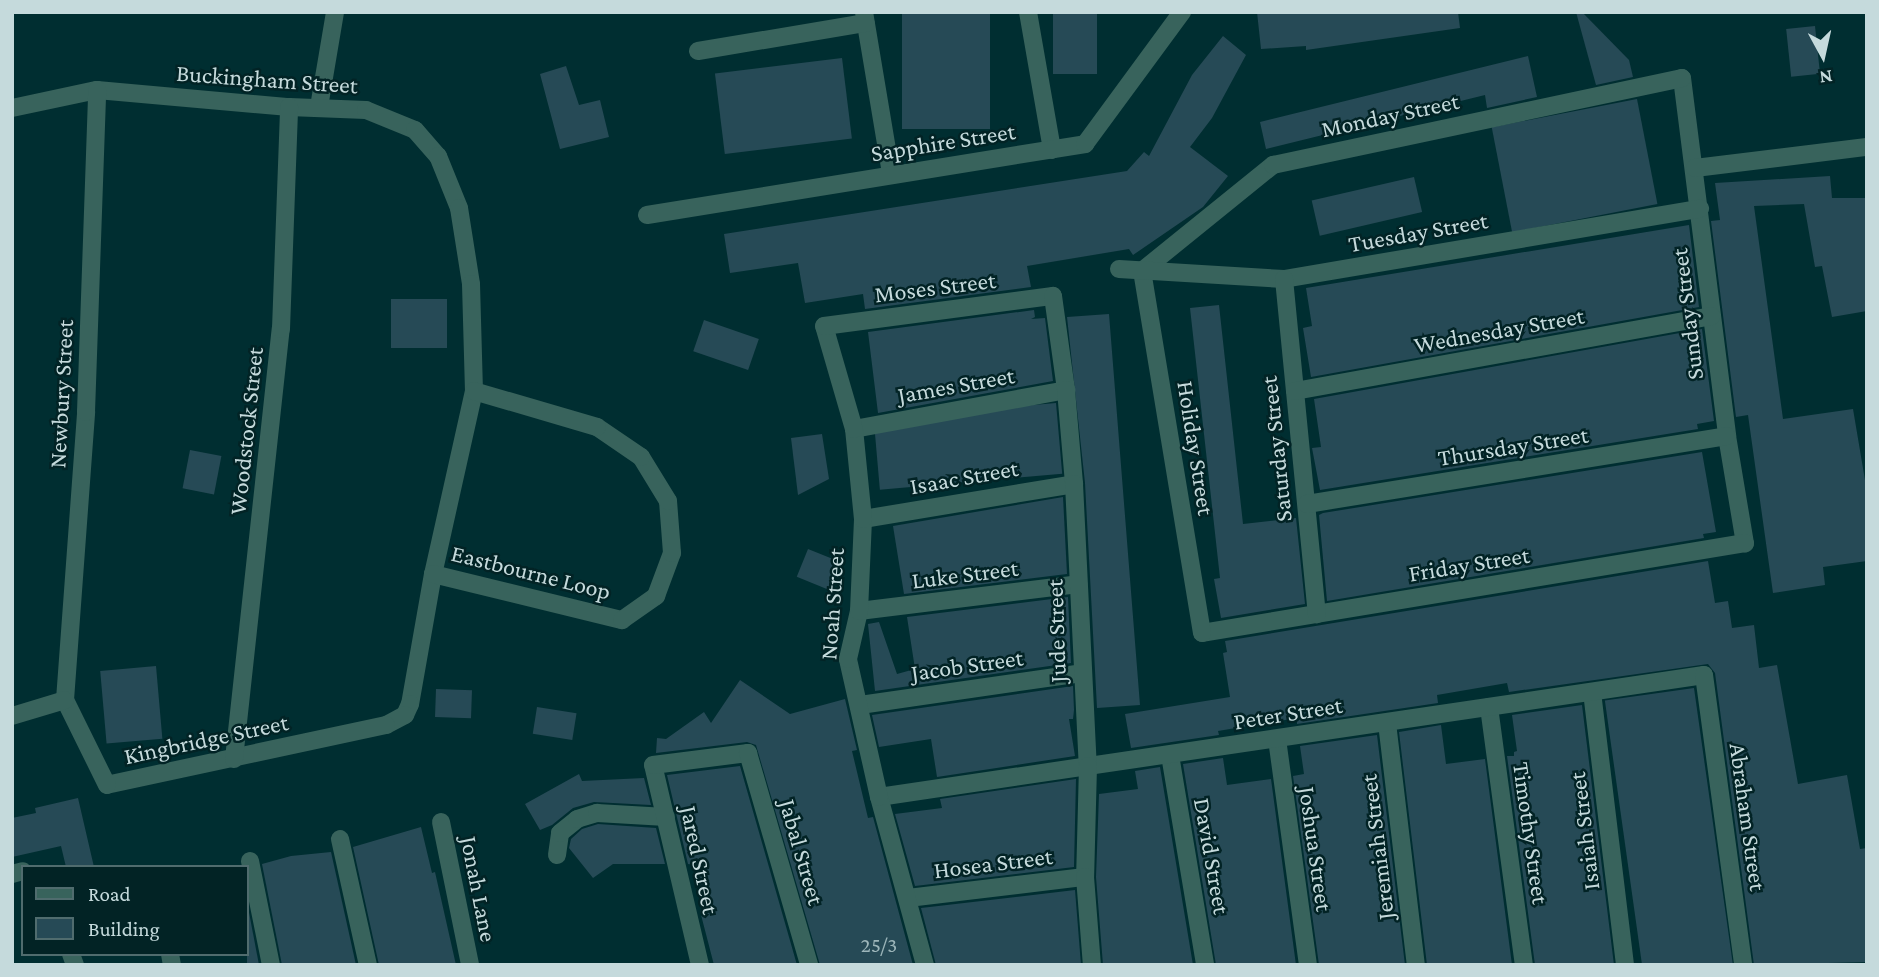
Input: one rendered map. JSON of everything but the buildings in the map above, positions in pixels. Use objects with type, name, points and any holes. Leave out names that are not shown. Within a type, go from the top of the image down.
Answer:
[{"type":"street","points":[[319,107],[335,12]]},
{"type":"street","points":[[1028,12],[1052,150]]},
{"type":"street","name":"Sapphire Street","points":[[647,215],[1085,144],[1182,12]]},
{"type":"street","points":[[698,51],[865,18],[891,174]]},
{"type":"street","name":"Sunday Street","points":[[1682,78],[1727,436],[1745,543]]},
{"type":"street","name":"Monday Street","points":[[1142,271],[1273,164],[1682,78]]},
{"type":"street","name":"Buckingham Street","points":[[12,108],[97,90],[289,107],[366,110],[415,130],[438,156],[459,208],[471,284],[474,391],[433,574],[410,704],[405,715]]},
{"type":"street","name":"Newbury Street","points":[[65,700],[86,412],[97,90]]},
{"type":"street","name":"Woodstock Street","points":[[234,759],[281,329],[289,107]]},
{"type":"street","points":[[1695,168],[1867,147]]},
{"type":"street","name":"Tuesday Street","points":[[1119,269],[1284,279],[1699,209]]},
{"type":"street","name":"Holiday Street","points":[[1142,271],[1202,633]]},
{"type":"street","name":"Saturday Street","points":[[1284,279],[1317,614]]},
{"type":"street","name":"Moses Street","points":[[824,326],[1053,296]]},
{"type":"street","name":"Jude Street","points":[[1053,296],[1066,390],[1074,484],[1088,766],[1085,877],[1092,965]]},
{"type":"street","name":"Wednesday Street","points":[[1295,391],[1711,316]]},
{"type":"street","name":"Noah Street","points":[[824,326],[854,429],[863,519],[859,611],[848,659],[879,797],[925,965]]},
{"type":"street","name":"James Street","points":[[854,429],[1066,390]]},
{"type":"street","name":"Eastbourne Loop","points":[[433,574],[622,620],[656,596],[672,554],[668,500],[641,457],[597,427],[474,391]]},
{"type":"street","name":"Thursday Street","points":[[1307,504],[1727,436]]},
{"type":"street","name":"Isaac Street","points":[[863,519],[1074,484]]},
{"type":"street","name":"Friday Street","points":[[1202,633],[1745,543]]},
{"type":"street","name":"Luke Street","points":[[859,611],[1078,584]]},
{"type":"street","name":"Jacob Street","points":[[860,705],[1082,673]]},
{"type":"street","name":"Peter Street","points":[[879,797],[1704,675]]},
{"type":"street","name":"Abraham Street","points":[[1704,675],[1743,965]]},
{"type":"street","name":"Isaiah Street","points":[[1592,692],[1625,965]]},
{"type":"street","points":[[12,716],[65,700]]},
{"type":"street","name":"Kingbridge Street","points":[[65,700],[107,785],[386,725],[405,715]]},
{"type":"street","name":"Timothy Street","points":[[1489,707],[1524,965]]},
{"type":"street","name":"Jeremiah Street","points":[[1387,723],[1416,965]]},
{"type":"street","name":"Joshua Street","points":[[1277,739],[1308,965]]},
{"type":"street","name":"Jabal Street","points":[[653,765],[748,753],[809,965]]},
{"type":"street","name":"David Street","points":[[1170,755],[1205,965]]},
{"type":"street","name":"Jared Street","points":[[653,765],[699,965]]},
{"type":"street","points":[[557,855],[560,833],[577,819],[597,813],[666,817]]},
{"type":"street","name":"Jonah Lane","points":[[441,822],[470,965]]},
{"type":"street","points":[[340,839],[368,965]]},
{"type":"street","points":[[250,861],[271,965]]},
{"type":"street","name":"Hosea Street","points":[[908,898],[1085,877]]}]
